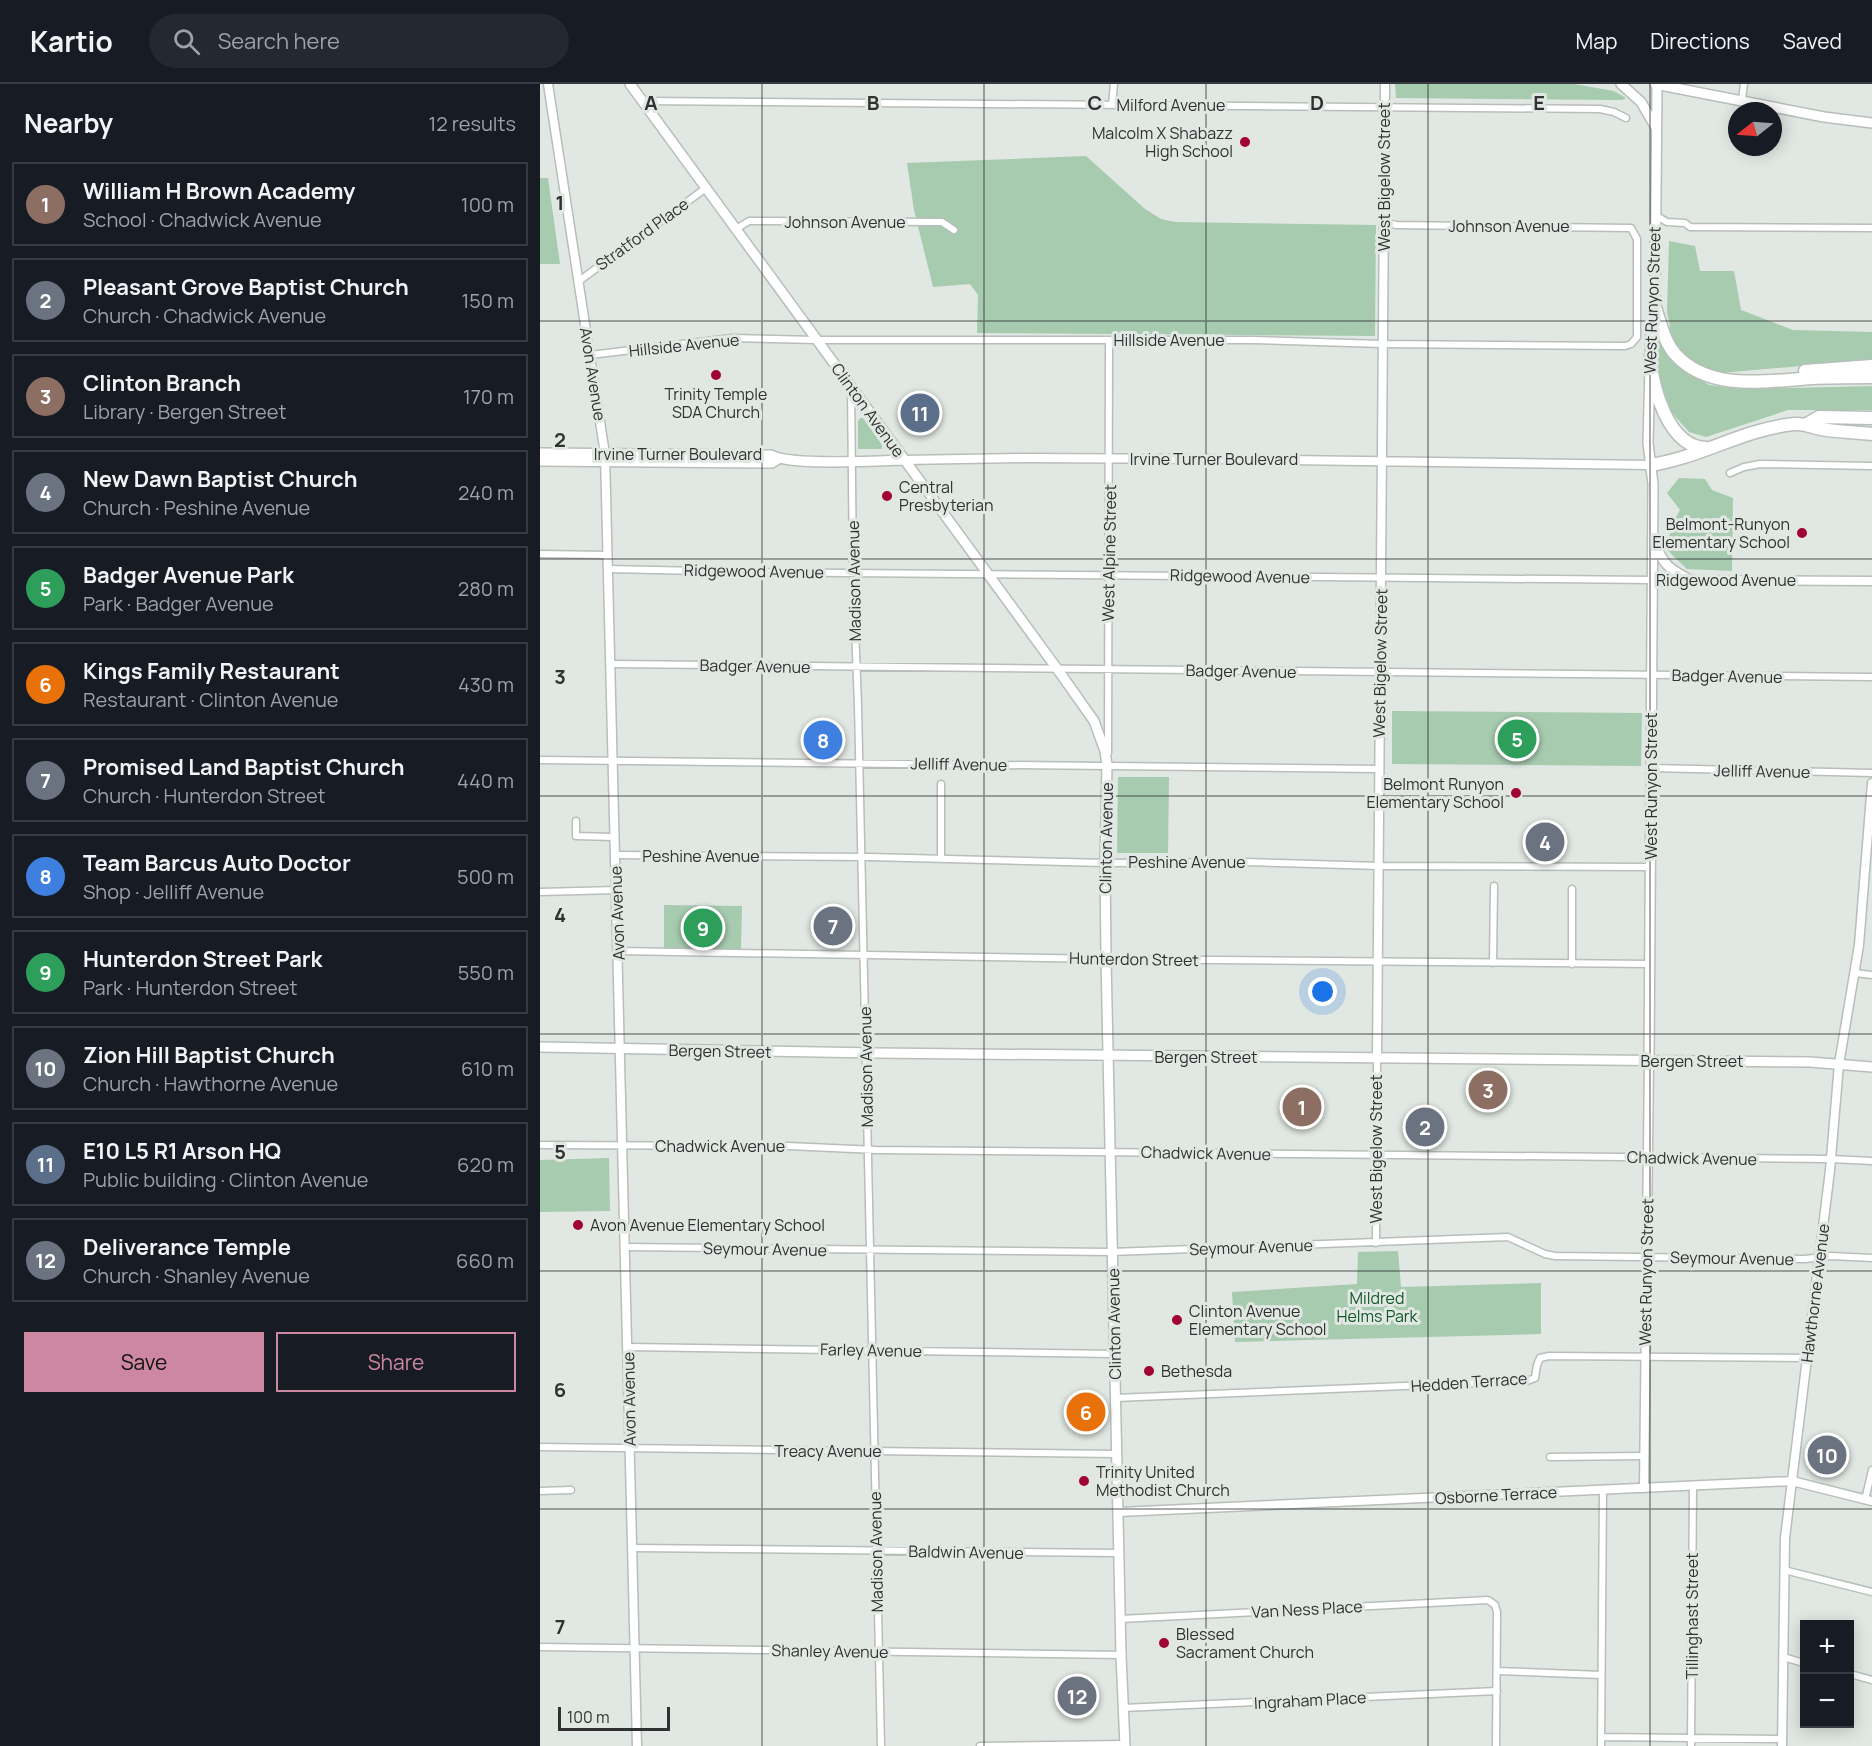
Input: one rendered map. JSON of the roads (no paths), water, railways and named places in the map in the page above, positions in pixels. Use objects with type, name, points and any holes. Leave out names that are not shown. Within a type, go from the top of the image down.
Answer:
[{"type":"highway","points":[[1655,308],[1668,343],[1686,364],[1711,377],[1748,382],[1869,371]]},
{"type":"highway","points":[[1650,358],[1656,391],[1670,423],[1688,442],[1709,448]]},
{"type":"highway","points":[[1807,424],[1819,417],[1867,418]]},
{"type":"highway","points":[[1650,465],[1763,430],[1791,424],[1807,424],[1820,429],[1866,434]]},
{"type":"main road","name":"Clinton Avenue","points":[[630,84],[1058,670],[1098,729],[1106,751],[1104,863],[1119,1512],[1118,1553],[1125,1745]]},
{"type":"main road","points":[[1621,84],[1641,102],[1657,128]]},
{"type":"main road","points":[[1656,84],[1817,116],[1872,123]]},
{"type":"main road","name":"West Runyon Street","points":[[1649,1061],[1653,484],[1648,443],[1651,324],[1655,308],[1656,84]]},
{"type":"main road","name":"Irvine Turner Boulevard","points":[[540,453],[605,458],[772,463],[778,459],[904,460]]},
{"type":"main road","name":"Irvine Turner Boulevard","points":[[540,461],[605,458]]},
{"type":"main road","points":[[1653,539],[1666,566],[1690,580]]},
{"type":"main road","name":"Bergen Street","points":[[540,1047],[865,1053],[1649,1061],[1839,1064],[1872,1067]]},
{"type":"street","name":"Avon Avenue","points":[[548,84],[605,458],[638,1746]]},
{"type":"street","points":[[1112,105],[1114,84]]},
{"type":"street","name":"West Bigelow Street","points":[[1376,1243],[1385,84]]},
{"type":"street","points":[[1742,100],[1744,84]]},
{"type":"street","name":"Milford Avenue","points":[[642,101],[1600,109],[1626,118]]},
{"type":"street","name":"Stratford Place","points":[[579,281],[706,188]]},
{"type":"street","points":[[1655,215],[1667,222],[1684,223],[1690,227],[1872,228]]},
{"type":"street","name":"Johnson Avenue","points":[[736,230],[749,221],[942,222],[954,230]]},
{"type":"street","name":"Johnson Avenue","points":[[1384,222],[1396,225],[1625,226],[1633,229]]},
{"type":"street","name":"Hillside Avenue","points":[[590,355],[720,338],[1254,340],[1382,344],[1624,346],[1636,339],[1637,333],[1637,239],[1633,229]]},
{"type":"street","name":"West Alpine Street","points":[[1107,765],[1109,341]]},
{"type":"street","name":"Madison Avenue","points":[[851,387],[853,572],[864,954],[881,1746]]},
{"type":"street","name":"Irvine Turner Boulevard","points":[[904,460],[1110,458],[1650,465]]},
{"type":"street","points":[[1730,473],[1760,464],[1872,466]]},
{"type":"street","points":[[540,554],[608,555]]},
{"type":"street","name":"Ridgewood Avenue","points":[[608,568],[747,572],[1872,581]]},
{"type":"street","name":"Badger Avenue","points":[[611,664],[1872,677]]},
{"type":"street","name":"Jelliff Avenue","points":[[540,760],[1378,769]]},
{"type":"street","name":"Jelliff Avenue","points":[[1651,768],[1872,773]]},
{"type":"street","name":"Hawthorne Avenue","points":[[1782,1742],[1785,1538],[1831,1159],[1839,1064],[1859,945],[1869,850],[1872,783]]},
{"type":"street","points":[[941,784],[941,859]]},
{"type":"street","points":[[576,821],[576,836],[615,837]]},
{"type":"street","name":"Peshine Avenue","points":[[616,855],[861,857],[1104,863],[1246,862],[1379,866],[1651,867]]},
{"type":"street","points":[[1493,963],[1494,886]]},
{"type":"street","points":[[1572,889],[1572,964]]},
{"type":"street","points":[[540,892],[617,890]]},
{"type":"street","name":"Hunterdon Street","points":[[618,951],[1106,959],[1650,964]]},
{"type":"street","points":[[1855,973],[1872,975]]},
{"type":"street","name":"West Runyon Street","points":[[1644,1488],[1649,1061]]},
{"type":"street","name":"Chadwick Avenue","points":[[540,1145],[788,1146],[868,1149],[1872,1161]]},
{"type":"street","name":"Seymour Avenue","points":[[625,1247],[1112,1252],[1508,1237],[1539,1252],[1555,1256],[1872,1258]]},
{"type":"street","name":"Farley Avenue","points":[[628,1347],[1114,1354]]},
{"type":"street","name":"Hedden Terrace","points":[[1115,1398],[1527,1381],[1535,1378],[1538,1361],[1544,1356],[1807,1358]]},
{"type":"street","name":"Treacy Avenue","points":[[540,1447],[1116,1454]]},
{"type":"street","points":[[1550,1457],[1644,1456]]},
{"type":"street","points":[[1870,1500],[1872,1470]]},
{"type":"street","name":"Osborne Terrace","points":[[1119,1512],[1792,1482],[1870,1500]]},
{"type":"street","name":"Tillinghast Street","points":[[1691,1746],[1693,1486]]},
{"type":"street","points":[[540,1491],[571,1490]]},
{"type":"street","points":[[1601,1746],[1603,1490]]},
{"type":"street","name":"Baldwin Avenue","points":[[633,1548],[1118,1553]]},
{"type":"street","points":[[1784,1570],[1872,1592]]},
{"type":"street","name":"Van Ness Place","points":[[1120,1619],[1488,1600],[1493,1603],[1497,1612],[1497,1671]]},
{"type":"street","name":"Shanley Avenue","points":[[540,1647],[1121,1655]]},
{"type":"street","points":[[1783,1657],[1800,1661]]},
{"type":"street","points":[[1496,1746],[1497,1671],[1601,1675]]},
{"type":"street","points":[[1854,1675],[1872,1680]]},
{"type":"street","name":"Ingraham Place","points":[[1123,1708],[1497,1691]]},
{"type":"street","points":[[1601,1737],[1691,1737],[1782,1742]]},
{"type":"street","points":[[980,1746],[1125,1745]]},
{"type":"place","name":"Malcolm X Shabazz High School","points":[[1245,142]]},
{"type":"place","name":"Trinity Temple SDA Church","points":[[716,375]]},
{"type":"place","name":"E10 L5 R1 Arson HQ","points":[[920,413]]},
{"type":"place","name":"Central Presbyterian","points":[[887,496]]},
{"type":"place","name":"Belmont-Runyon Elementary School","points":[[1802,533]]},
{"type":"place","name":"Badger Avenue Park","points":[[1517,739]]},
{"type":"place","name":"Team Barcus Auto Doctor","points":[[823,740]]},
{"type":"place","name":"Belmont Runyon Elementary School","points":[[1516,793]]},
{"type":"place","name":"New Dawn Baptist Church","points":[[1545,842]]},
{"type":"place","name":"Promised Land Baptist Church","points":[[833,926]]},
{"type":"place","name":"Hunterdon Street Park","points":[[703,928]]},
{"type":"place","name":"Clinton Branch","points":[[1488,1090]]},
{"type":"place","name":"William H Brown Academy","points":[[1302,1107]]},
{"type":"place","name":"Pleasant Grove Baptist Church","points":[[1425,1127]]},
{"type":"place","name":"Avon Avenue Elementary School","points":[[578,1225]]},
{"type":"place","name":"Clinton Avenue Elementary School","points":[[1177,1320]]},
{"type":"place","name":"Bethesda","points":[[1149,1371]]},
{"type":"place","name":"Kings Family Restaurant","points":[[1086,1412]]},
{"type":"place","name":"Zion Hill Baptist Church","points":[[1827,1455]]},
{"type":"place","name":"Trinity United Methodist Church","points":[[1084,1481]]},
{"type":"place","name":"Blessed Sacrament Church","points":[[1164,1643]]},
{"type":"place","name":"Deliverance Temple","points":[[1077,1696]]},
{"type":"park label","name":"Mildred Helms Park","points":[[1377,1307]]}]
